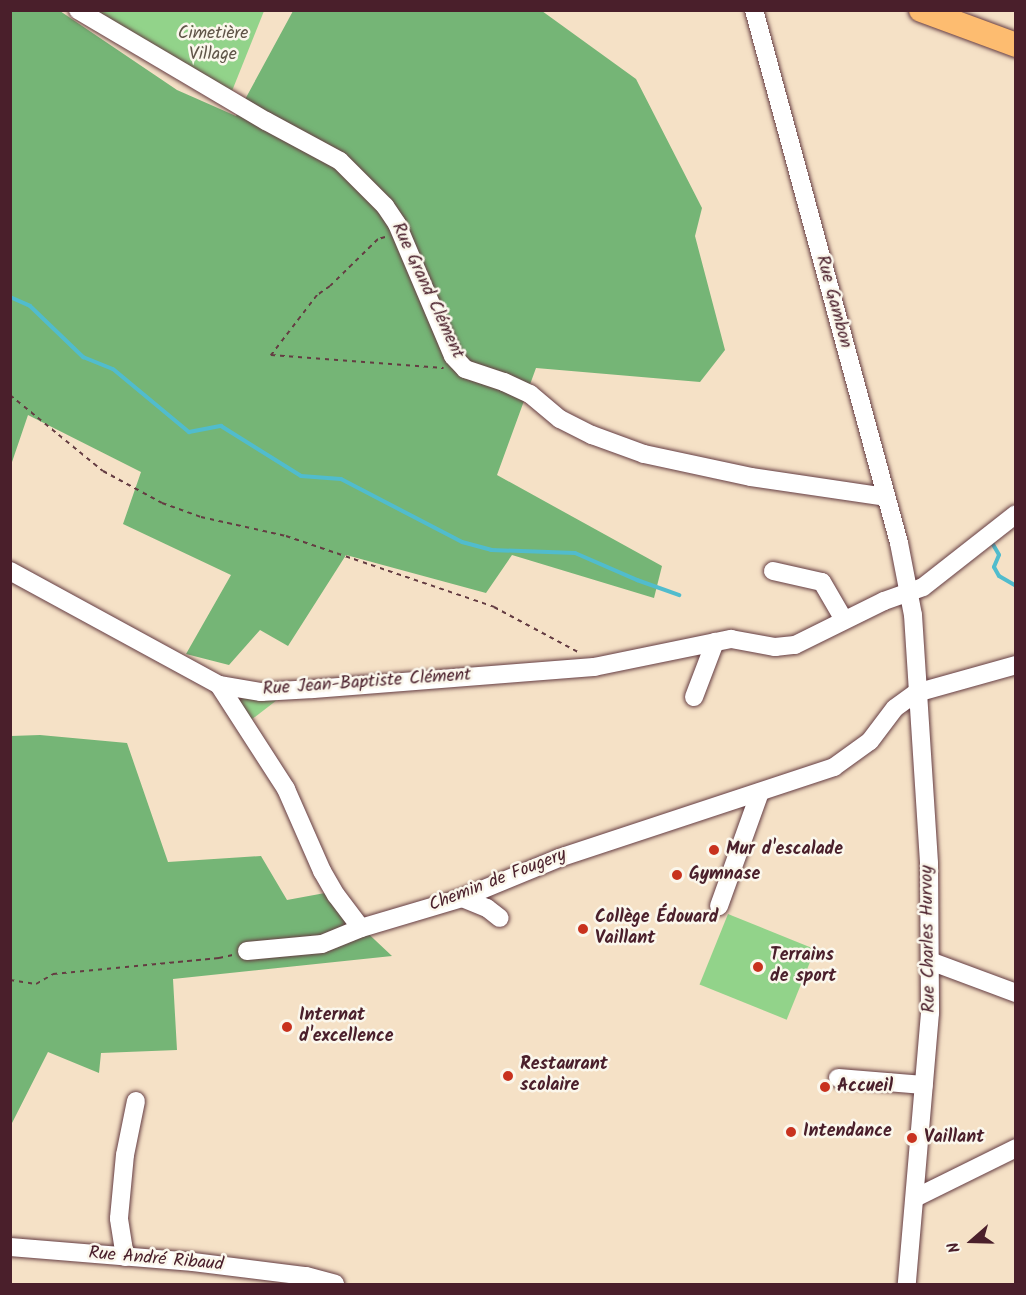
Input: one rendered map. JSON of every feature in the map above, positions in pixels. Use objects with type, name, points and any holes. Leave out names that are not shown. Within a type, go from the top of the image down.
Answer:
[{"type":"main road","points":[[934,13],[1016,45]]},
{"type":"street","name":"Rue Grand Clément","points":[[78,10],[266,121],[340,161],[385,206],[401,233],[453,356],[465,369],[504,382],[530,394],[561,419],[592,435],[644,454],[751,477],[886,496]]},
{"type":"street","name":"Rue Gambon","points":[[754,10],[899,543],[908,594]]},
{"type":"street","name":"Rue Jean-Baptiste Clément","points":[[10,571],[219,685],[272,692],[594,666],[645,658],[731,639],[775,646],[795,645],[884,601],[923,587],[1016,514]]},
{"type":"street","points":[[774,571],[822,582],[843,620]]},
{"type":"street","name":"Rue Charles Hurvoy","points":[[907,1284],[930,1013],[928,863],[916,693],[916,649],[908,594]]},
{"type":"street","points":[[694,697],[715,642]]},
{"type":"street","points":[[916,693],[1016,666]]},
{"type":"street","points":[[219,685],[286,789],[322,871],[336,895],[361,928]]},
{"type":"street","name":"Chemin de Fougery","points":[[247,951],[322,944],[361,928],[462,898],[559,858],[834,767],[870,741],[895,708],[916,693]]},
{"type":"street","points":[[719,906],[759,792]]},
{"type":"street","points":[[462,898],[487,908],[500,918]]},
{"type":"street","points":[[930,961],[1016,993]]},
{"type":"street","points":[[838,1078],[924,1085]]},
{"type":"street","points":[[125,1257],[119,1218],[125,1155],[136,1101]]},
{"type":"street","points":[[915,1198],[1016,1148]]},
{"type":"street","name":"Rue André Ribaud","points":[[10,1247],[306,1276],[335,1284]]},
{"type":"path","points":[[401,233],[378,238],[330,286],[316,295],[271,355],[465,369]]},
{"type":"path","points":[[10,395],[103,471],[162,503],[201,517],[286,536],[494,608],[575,650],[594,666]]},
{"type":"path","points":[[10,980],[36,984],[53,974],[219,958],[247,951]]},
{"type":"green space","points":[[11,11],[60,11],[177,90],[236,116],[293,11],[542,11],[636,79],[702,208],[695,236],[725,350],[700,382],[536,368],[497,475],[662,566],[654,598],[512,555],[486,593],[346,555],[288,646],[260,630],[229,665],[186,654],[231,575],[123,524],[141,472],[28,415],[11,465]]},
{"type":"green space","name":"Cimetière Village","points":[[84,11],[264,11],[230,96]]},
{"type":"green space","points":[[230,696],[277,700],[247,723]]},
{"type":"green space","points":[[40,735],[127,743],[168,862],[261,856],[287,900],[325,893],[392,956],[173,979],[177,1050],[101,1053],[99,1073],[48,1052],[11,1125],[11,736]]},
{"type":"green space","name":"Terrains de sport","points":[[728,914],[815,949],[787,1020],[700,984]]},
{"type":"waterway","points":[[10,297],[30,306],[83,357],[113,369],[189,432],[221,426],[301,476],[341,479],[462,542],[491,550],[575,553],[637,580],[679,595]]},
{"type":"waterway","points":[[991,541],[999,555],[994,567],[999,576],[1016,586]]},
{"type":"place","name":"Mur d'escalade","points":[[714,850]]},
{"type":"place","name":"Gymnase","points":[[677,875]]},
{"type":"place","name":"Collège Édouard Vaillant","points":[[583,929]]},
{"type":"place","name":"Terrains de sport","points":[[758,967]]},
{"type":"place","name":"Internat d'excellence","points":[[287,1027]]},
{"type":"place","name":"Restaurant scolaire","points":[[508,1076]]},
{"type":"place","name":"Accueil","points":[[825,1087]]},
{"type":"place","name":"Intendance","points":[[791,1132]]},
{"type":"place","name":"Vaillant","points":[[912,1138]]}]
